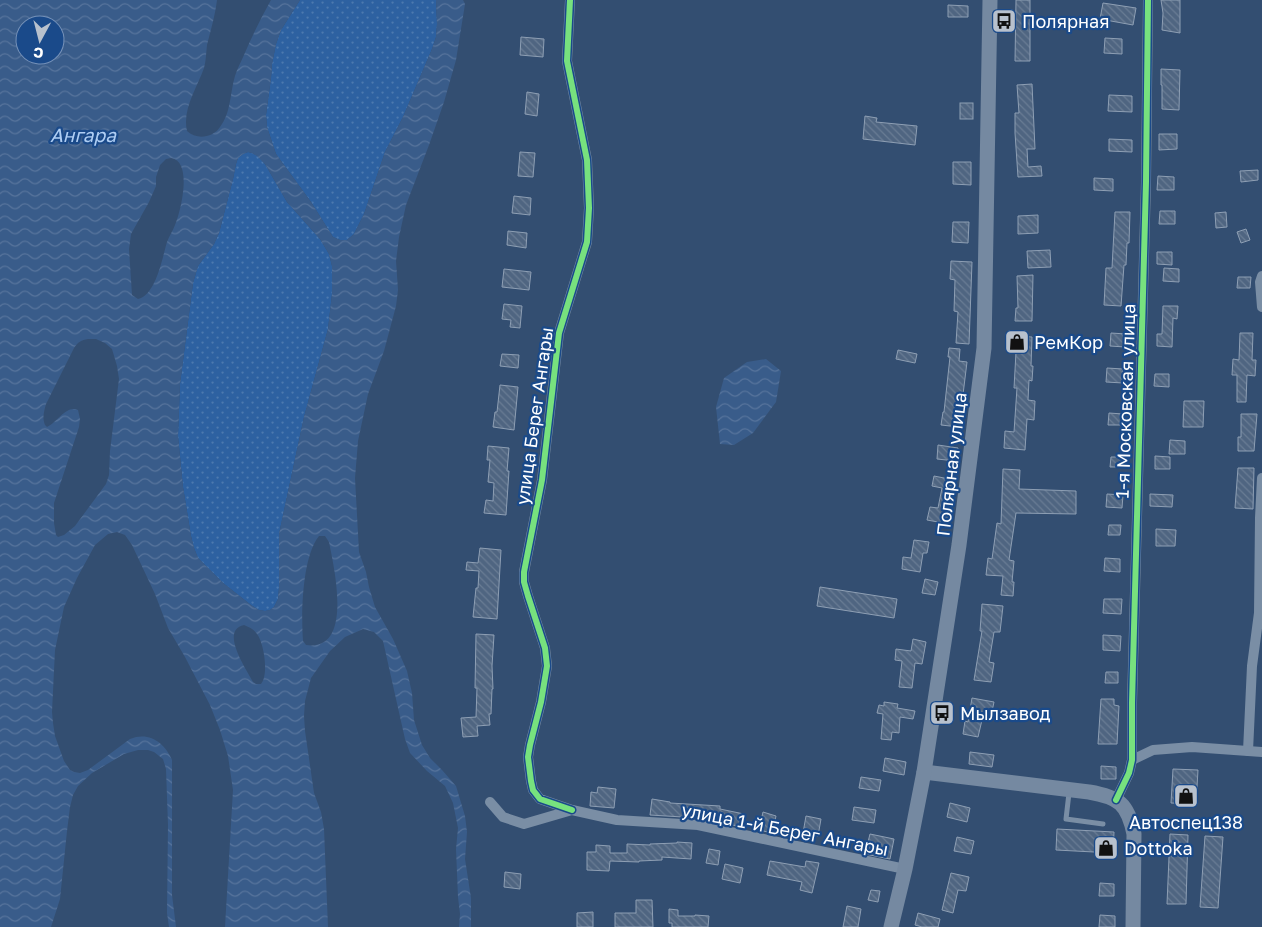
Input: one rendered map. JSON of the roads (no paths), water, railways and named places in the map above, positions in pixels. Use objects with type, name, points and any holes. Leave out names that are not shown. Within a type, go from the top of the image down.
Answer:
[{"type":"main road","name":"Полярная улица","points":[[891,927],[905,869],[924,772],[959,546],[984,348],[990,0]]},
{"type":"main road","points":[[924,772],[1103,794],[1116,800],[1125,808],[1131,819],[1134,834],[1133,927]]},
{"type":"street","name":"улица Берег Ангары","points":[[570,0],[567,61],[587,160],[589,208],[587,242],[559,333],[542,480],[524,572],[524,582],[545,648],[547,666],[528,757],[531,781],[533,790],[540,800],[572,810]]},
{"type":"street","name":"1-я Московская улица","points":[[1116,800],[1129,773],[1132,760],[1146,182],[1148,0]]},
{"type":"street","points":[[1261,279],[1262,307]]},
{"type":"street","points":[[1248,751],[1252,666],[1259,613],[1262,478]]},
{"type":"street","points":[[1132,760],[1153,750],[1192,747],[1262,752]]},
{"type":"street","name":"улица 1-й Берег Ангары","points":[[490,802],[503,817],[524,824],[572,810],[617,820],[698,825],[905,869]]},
{"type":"lane","points":[[1070,790],[1066,819],[1103,824]]},
{"type":"water","name":"Ангара","points":[[0,0],[217,0],[204,68],[188,107],[186,123],[187,131],[200,137],[213,134],[224,121],[237,71],[253,34],[271,0],[300,0],[281,30],[276,44],[266,115],[267,127],[276,154],[311,202],[333,237],[347,240],[354,234],[364,214],[385,152],[403,117],[432,49],[436,37],[436,0],[463,0],[465,4],[456,60],[444,102],[406,205],[396,261],[398,290],[396,306],[384,351],[368,394],[358,441],[355,478],[359,552],[375,607],[393,639],[407,671],[412,693],[414,720],[422,745],[430,758],[456,786],[465,816],[467,832],[465,859],[471,898],[471,927],[459,927],[456,849],[458,828],[453,803],[445,786],[410,753],[405,739],[383,641],[374,632],[363,629],[345,637],[330,651],[311,678],[305,701],[305,731],[314,793],[321,812],[324,829],[328,927],[225,927],[233,790],[228,756],[210,705],[168,628],[155,594],[132,545],[125,535],[117,532],[108,534],[95,545],[64,607],[55,650],[53,723],[55,736],[64,761],[70,770],[74,772],[80,773],[88,770],[130,739],[137,737],[156,740],[169,754],[172,760],[172,895],[176,927],[169,927],[167,913],[168,825],[166,769],[163,759],[154,752],[138,750],[124,754],[92,773],[78,786],[73,795],[60,899],[51,927],[0,927]],"holes":[[[252,153],[265,164],[287,202],[320,239],[329,254],[332,266],[332,294],[328,329],[304,417],[279,534],[278,599],[274,607],[265,611],[251,605],[223,583],[198,558],[191,536],[183,487],[178,436],[180,384],[193,283],[198,266],[214,244],[219,233],[236,164],[238,158],[243,154]],[[171,158],[178,161],[182,168],[184,177],[182,198],[154,284],[144,296],[138,299],[132,295],[129,249],[131,234],[156,186],[156,177],[160,165],[166,159]],[[86,339],[96,339],[112,349],[119,379],[109,475],[106,484],[75,526],[64,535],[58,537],[54,523],[54,503],[80,419],[78,410],[74,409],[66,412],[47,427],[44,422],[44,414],[46,404],[74,348]],[[319,536],[325,536],[329,542],[337,587],[336,622],[331,635],[321,644],[306,645],[303,641],[302,616],[304,586],[313,545]],[[244,625],[250,627],[260,638],[265,667],[265,674],[261,684],[253,682],[237,651],[234,642],[234,634],[237,628]]]},
{"type":"water","points":[[766,359],[781,371],[776,402],[753,433],[734,445],[720,444],[716,407],[724,378],[747,362]]},
{"type":"place","name":"Полярная","points":[[1004,21]]},
{"type":"place","name":"РемКор","points":[[1017,342]]},
{"type":"place","name":"Мылзавод","points":[[942,713]]},
{"type":"place","name":"Автоспец138","points":[[1186,796]]},
{"type":"place","name":"Dottoka","points":[[1106,848]]}]
